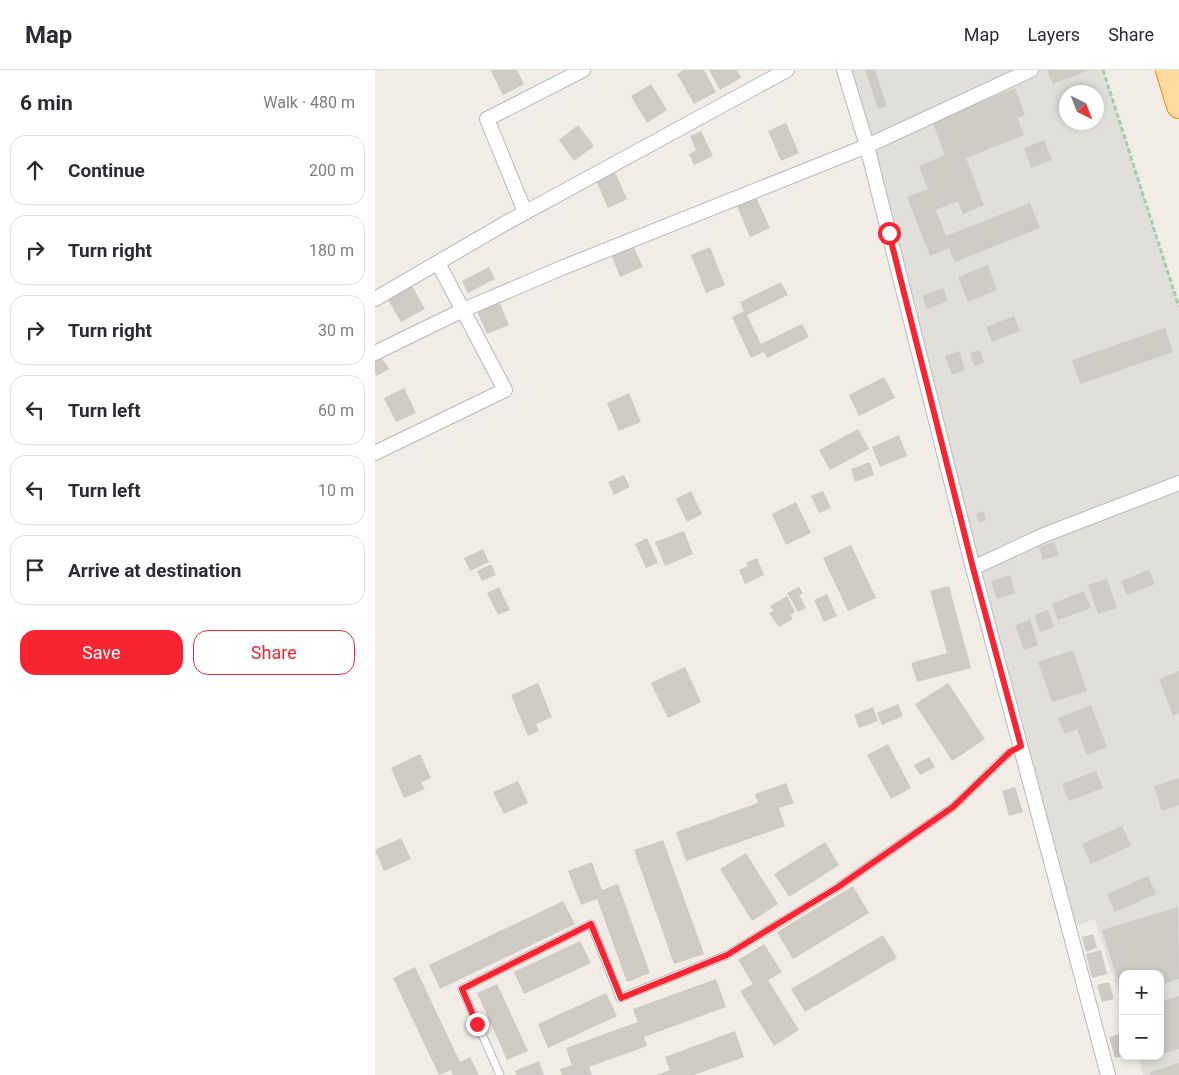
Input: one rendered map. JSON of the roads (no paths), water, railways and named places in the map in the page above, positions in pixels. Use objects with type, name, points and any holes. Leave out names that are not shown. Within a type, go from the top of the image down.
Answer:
[{"type":"highway","points":[[1169,70],[1179,106]]},
{"type":"street","points":[[525,212],[487,119],[583,70]]},
{"type":"street","points":[[375,299],[525,212],[787,70]]},
{"type":"street","points":[[844,70],[867,146],[973,568],[1108,1075]]},
{"type":"street","points":[[375,353],[463,310],[564,267],[867,146],[1031,70]]},
{"type":"street","points":[[375,453],[505,390],[438,263]]},
{"type":"street","points":[[973,568],[1044,535],[1179,483]]},
{"type":"lane","points":[[500,1075],[462,989],[591,924],[621,998],[727,955],[838,887],[953,807],[1010,752],[1021,746]]}]
